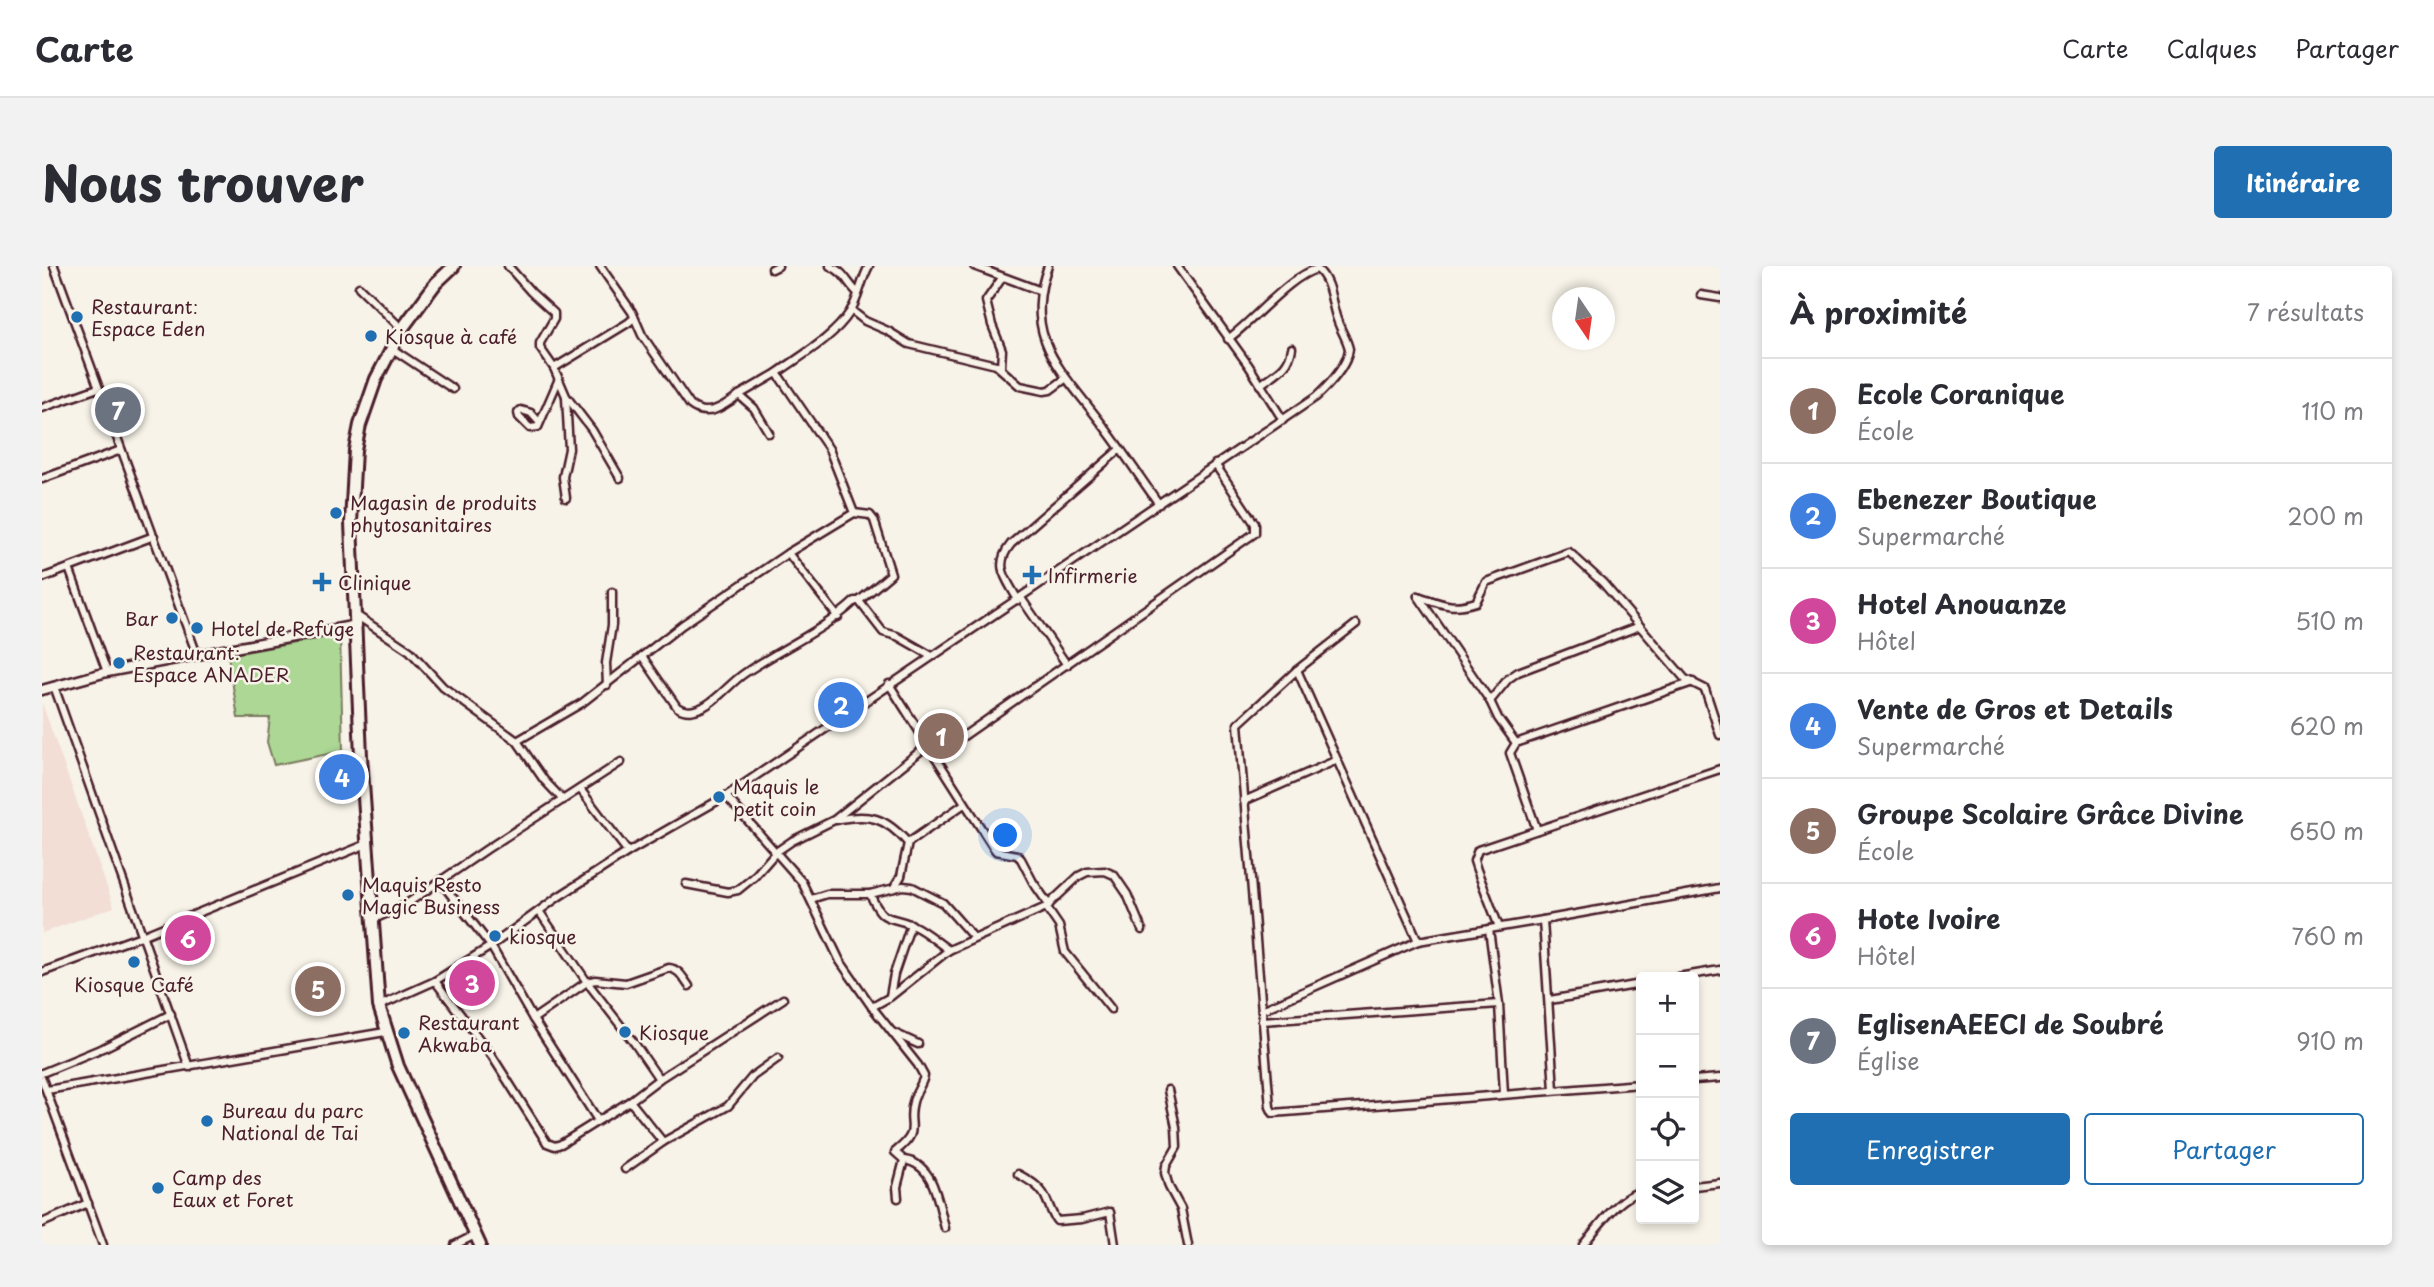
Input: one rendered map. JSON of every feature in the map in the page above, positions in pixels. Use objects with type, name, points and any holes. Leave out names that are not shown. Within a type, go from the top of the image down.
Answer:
[{"type":"main road","points":[[453,266],[436,283],[402,329],[376,379],[360,425],[355,450],[351,523],[361,756],[379,1006],[402,1077],[478,1240]]},
{"type":"street","points":[[54,266],[197,655]]},
{"type":"street","points":[[508,266],[554,313],[554,319],[540,345],[566,396],[584,418],[620,478]]},
{"type":"street","points":[[600,266],[686,400],[695,409],[709,412],[719,409],[777,373],[836,329],[851,310],[869,266]]},
{"type":"street","points":[[830,266],[842,271],[850,286],[858,293]]},
{"type":"street","points":[[975,266],[1041,292]]},
{"type":"street","points":[[1048,266],[1041,292],[1040,317],[1044,342],[1055,365],[1159,504]]},
{"type":"street","points":[[1177,266],[1283,419]]},
{"type":"street","points":[[379,1006],[435,981],[628,852],[726,796],[1316,397],[1327,387],[1348,355],[1347,342],[1335,316],[1329,291],[1317,269],[1311,270],[1293,283],[1250,323],[1228,339]]},
{"type":"street","points":[[1001,367],[1001,346],[986,301],[1002,278]]},
{"type":"street","points":[[359,287],[402,329]]},
{"type":"street","points":[[1701,295],[1720,298]]},
{"type":"street","points":[[851,310],[865,321],[909,344],[1001,367],[1013,381],[1029,389],[1050,390],[1065,379]]},
{"type":"street","points":[[554,368],[634,317]]},
{"type":"street","points":[[391,348],[453,390]]},
{"type":"street","points":[[1260,384],[1289,362],[1292,348]]},
{"type":"street","points":[[777,373],[829,449],[854,513]]},
{"type":"street","points":[[539,422],[558,381]]},
{"type":"street","points":[[42,408],[98,388]]},
{"type":"street","points":[[739,395],[754,408],[769,433]]},
{"type":"street","points":[[566,396],[569,449],[563,477],[566,498]]},
{"type":"street","points":[[1067,665],[1019,599],[1002,571],[1000,562],[1011,544],[1120,449]]},
{"type":"street","points":[[42,478],[121,450]]},
{"type":"street","points":[[935,756],[1255,533],[1255,524],[1215,464]]},
{"type":"street","points":[[517,741],[582,703],[607,685],[642,656],[682,625],[788,553],[854,513],[864,513],[874,520],[890,576],[838,617],[737,678],[716,699],[693,710],[685,711],[677,707],[642,656]]},
{"type":"street","points":[[42,578],[154,536]]},
{"type":"street","points":[[1516,743],[1418,596],[1446,606],[1459,607],[1476,602],[1486,582],[1569,552],[1603,583],[1685,679],[1705,689],[1720,735]]},
{"type":"street","points":[[788,553],[838,617]]},
{"type":"street","points":[[69,568],[107,672]]},
{"type":"street","points":[[607,685],[606,663],[612,625],[612,592]]},
{"type":"street","points":[[859,601],[883,632],[897,636],[932,656]]},
{"type":"street","points":[[42,690],[107,672],[356,620],[410,651],[443,687],[517,741],[544,780],[563,800]]},
{"type":"street","points":[[1356,624],[1297,670],[1238,724],[1262,1021],[1270,1107],[1273,1113],[1636,1084]]},
{"type":"street","points":[[1490,701],[1508,679],[1518,672],[1640,626]]},
{"type":"street","points":[[1297,670],[1418,941]]},
{"type":"street","points":[[1536,830],[1510,753],[1516,743],[1693,682]]},
{"type":"street","points":[[889,684],[996,851],[1017,855],[1021,859],[1059,926],[1065,952],[1111,1009]]},
{"type":"street","points":[[54,686],[189,1067]]},
{"type":"street","points":[[686,884],[728,891],[738,890],[754,877],[776,852],[834,820],[928,745]]},
{"type":"street","points":[[1244,802],[1337,760]]},
{"type":"street","points":[[372,920],[405,905],[621,762]]},
{"type":"street","points":[[1499,927],[1474,861],[1478,850],[1720,769]]},
{"type":"street","points":[[580,789],[628,852]]},
{"type":"street","points":[[726,796],[802,881],[840,961],[924,1076],[912,1105],[912,1133],[895,1152],[904,1160],[919,1164],[929,1175],[945,1228]]},
{"type":"street","points":[[894,888],[901,876],[908,843],[964,804]]},
{"type":"street","points":[[834,820],[859,815],[888,823],[908,843]]},
{"type":"street","points":[[42,972],[144,936],[367,844]]},
{"type":"street","points":[[872,1007],[890,998],[949,950],[1048,906],[1079,876],[1096,870],[1105,871],[1122,884],[1142,930]]},
{"type":"street","points":[[440,881],[491,946],[533,1019],[597,1119]]},
{"type":"street","points":[[811,899],[835,893],[870,894],[912,887],[940,900],[974,938]]},
{"type":"street","points":[[1262,1010],[1418,941],[1720,888]]},
{"type":"street","points":[[870,894],[880,914],[911,925],[949,950]]},
{"type":"street","points":[[539,911],[587,982],[659,1079]]},
{"type":"street","points":[[1543,920],[1554,1090]]},
{"type":"street","points":[[890,998],[894,974],[911,925]]},
{"type":"street","points":[[1489,929],[1499,1004],[1504,1094]]},
{"type":"street","points":[[533,1019],[587,982],[595,980],[626,983],[669,968],[675,969],[689,986]]},
{"type":"street","points":[[1699,974],[1720,970]]},
{"type":"street","points":[[435,981],[492,1056],[547,1143],[555,1146],[630,1101],[659,1079],[783,999]]},
{"type":"street","points":[[1550,1000],[1636,985]]},
{"type":"street","points":[[1262,1021],[1499,1004]]},
{"type":"street","points":[[42,1073],[105,1047],[172,1014]]},
{"type":"street","points":[[47,1090],[386,1032]]},
{"type":"street","points":[[891,1032],[918,1044]]},
{"type":"street","points":[[625,1169],[663,1143],[728,1106],[748,1082],[778,1058]]},
{"type":"street","points":[[1699,1080],[1720,1078]]},
{"type":"street","points":[[42,1079],[103,1245]]},
{"type":"street","points":[[1168,1090],[1176,1127],[1177,1147],[1165,1173],[1168,1187],[1181,1209],[1188,1245]]},
{"type":"street","points":[[630,1101],[663,1143]]},
{"type":"street","points":[[898,1198],[897,1187],[904,1160]]},
{"type":"street","points":[[1018,1174],[1041,1190],[1047,1198],[1052,1216],[1057,1221],[1082,1219],[1110,1212],[1115,1245]]},
{"type":"street","points":[[1699,1185],[1720,1183]]},
{"type":"street","points":[[1583,1245],[1605,1218],[1632,1192],[1636,1192]]},
{"type":"street","points":[[42,1223],[88,1203]]},
{"type":"street","points":[[455,1245],[478,1240]]},
{"type":"shaded area","points":[[42,703],[114,907],[42,933]]},
{"type":"green space","points":[[340,635],[343,751],[274,765],[267,742],[270,718],[238,718],[228,655]]},
{"type":"place","name":"Restaurant: Espace Eden","points":[[77,317]]},
{"type":"place","name":"Kiosque à café","points":[[371,336]]},
{"type":"place","name":"EglisenAEECI de Soubré","points":[[118,410]]},
{"type":"place","name":"Magasin de produits phytosanitaires","points":[[336,513]]},
{"type":"place","name":"Infirmerie","points":[[1032,575]]},
{"type":"place","name":"Clinique","points":[[322,582]]},
{"type":"place","name":"Bar","points":[[172,618]]},
{"type":"place","name":"Hotel de Refuge","points":[[197,628]]},
{"type":"place","name":"Restaurant: Espace ANADER","points":[[119,663]]},
{"type":"place","name":"Ebenezer Boutique","points":[[841,705]]},
{"type":"place","name":"Ecole Coranique","points":[[941,736]]},
{"type":"place","name":"Vente de Gros et Details","points":[[342,777]]},
{"type":"place","name":"Maquis le petit coin","points":[[719,797]]},
{"type":"place","name":"Maquis Resto Magic Business","points":[[348,895]]},
{"type":"place","name":"kiosque","points":[[495,936]]},
{"type":"place","name":"Hote Ivoire","points":[[188,938]]},
{"type":"place","name":"Kiosque Café","points":[[134,962]]},
{"type":"place","name":"Hotel Anouanze","points":[[472,983]]},
{"type":"place","name":"Groupe Scolaire Grâce Divine","points":[[318,989]]},
{"type":"place","name":"Kiosque","points":[[625,1032]]},
{"type":"place","name":"Restaurant Akwaba","points":[[404,1033]]},
{"type":"place","name":"Bureau du parc National de Tai","points":[[207,1121]]},
{"type":"place","name":"Camp des Eaux et Foret","points":[[158,1188]]}]
